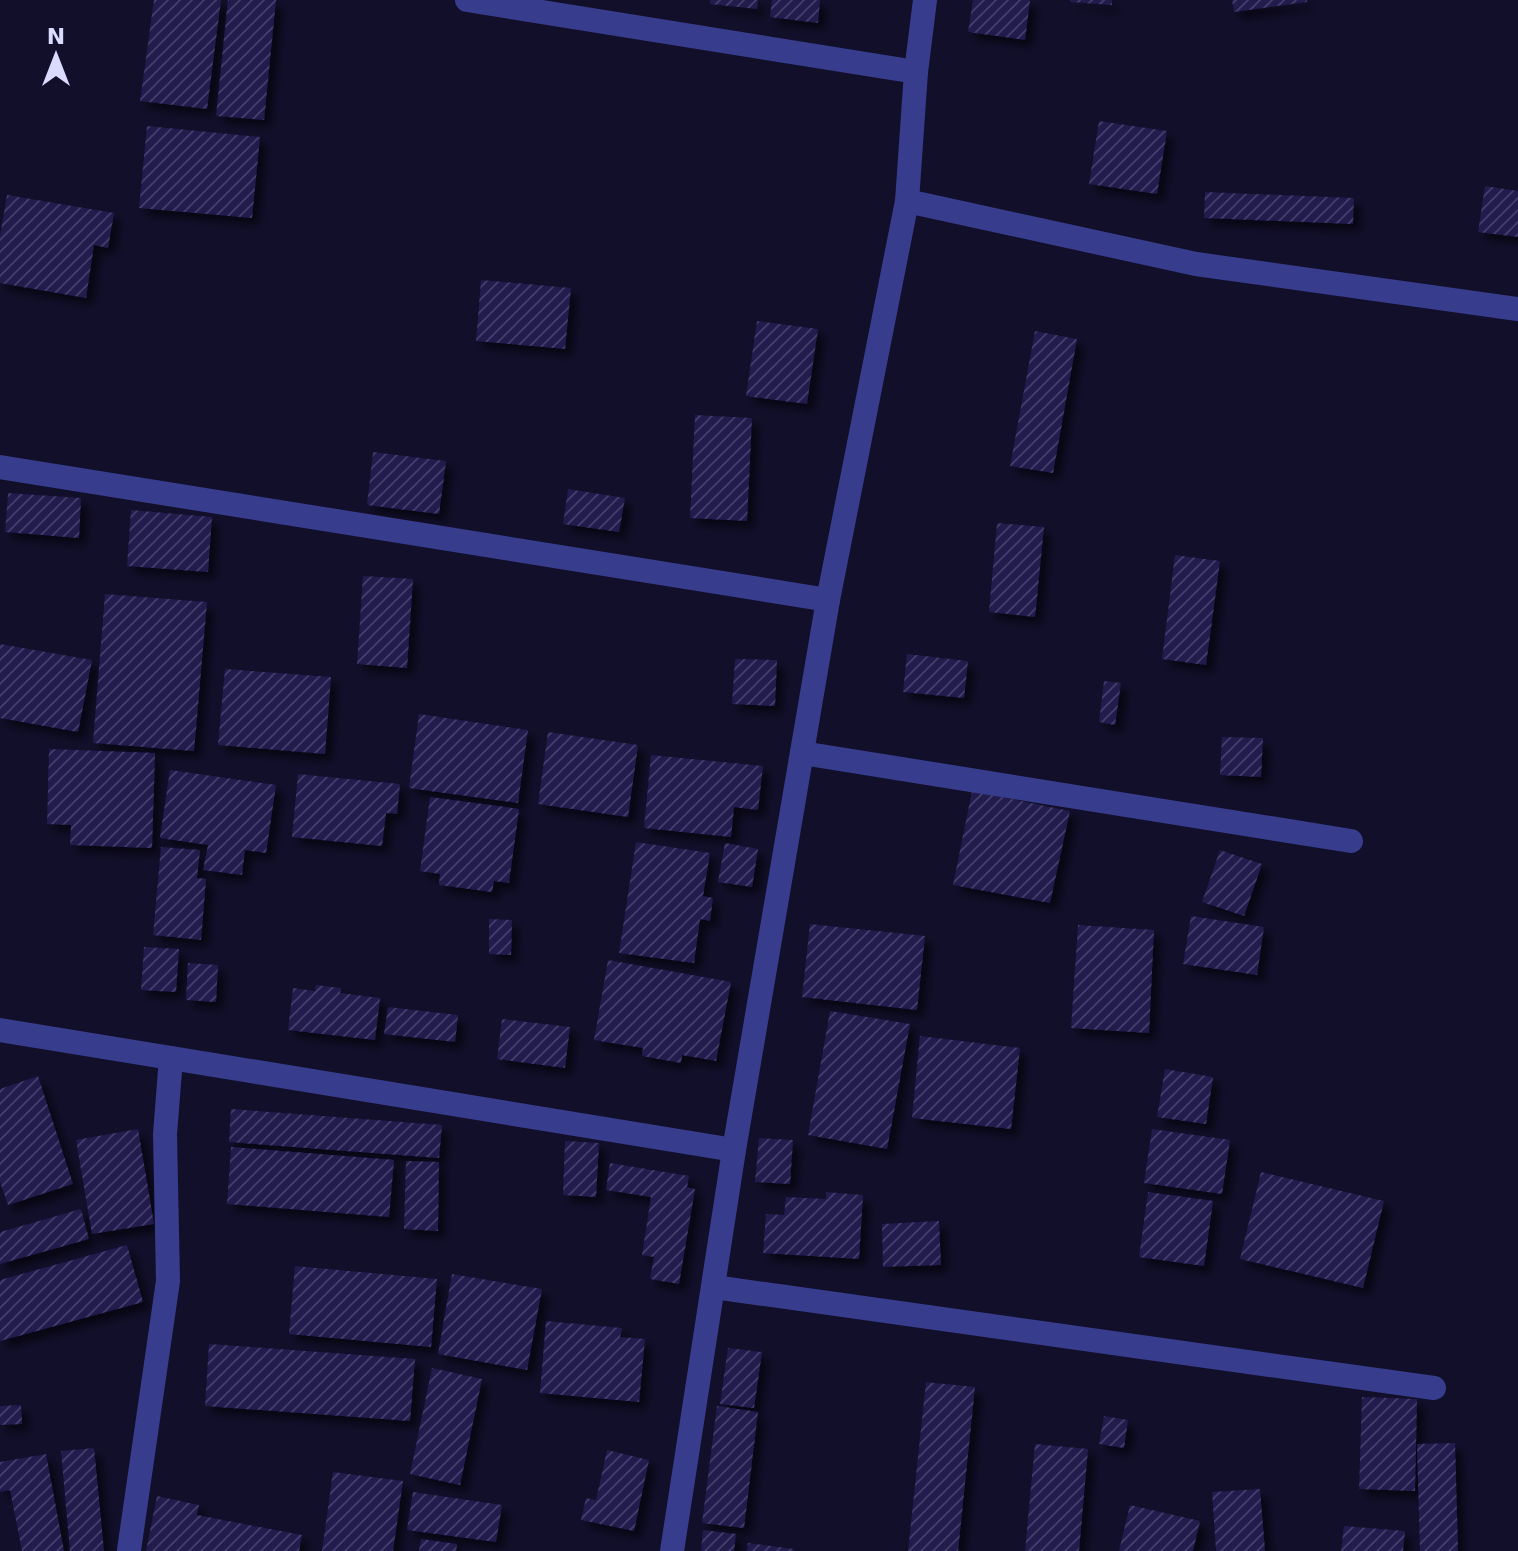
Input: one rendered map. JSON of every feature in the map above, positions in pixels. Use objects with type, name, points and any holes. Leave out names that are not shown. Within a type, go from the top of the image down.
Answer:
[{"type":"street","points":[[467,0],[916,72]]},
{"type":"street","points":[[672,1551],[734,1150],[828,600],[907,201],[916,72],[925,0]]},
{"type":"street","points":[[907,201],[1196,264],[1518,309]]},
{"type":"street","points":[[0,467],[828,600]]},
{"type":"street","points":[[802,753],[1351,841]]},
{"type":"street","points":[[0,1030],[734,1150]]},
{"type":"street","points":[[129,1550],[168,1281],[165,1134],[171,1058]]},
{"type":"street","points":[[714,1287],[1434,1388]]},
{"type":"building","points":[[154,0],[221,0],[207,109],[140,101]]},
{"type":"building","points":[[228,0],[276,0],[264,120],[216,116]]},
{"type":"building","points":[[710,0],[758,0],[757,9],[710,4]]},
{"type":"building","points":[[772,0],[820,0],[818,23],[770,17]]},
{"type":"building","points":[[973,0],[1030,0],[1025,40],[968,32]]},
{"type":"building","points":[[1112,0],[1112,5],[1070,2]]},
{"type":"building","points":[[1232,0],[1307,0],[1307,2],[1234,12]]},
{"type":"building","points":[[1099,121],[1167,131],[1157,194],[1089,184]]},
{"type":"building","points":[[147,126],[260,137],[252,218],[139,208]]},
{"type":"building","points":[[1485,186],[1518,191],[1518,237],[1478,232]]},
{"type":"building","points":[[1205,192],[1354,198],[1353,224],[1204,218]]},
{"type":"building","points":[[7,195],[114,213],[108,248],[94,245],[86,298],[0,283],[0,236]]},
{"type":"building","points":[[481,280],[571,288],[565,349],[476,341]]},
{"type":"building","points":[[757,321],[818,329],[807,404],[746,396]]},
{"type":"building","points":[[1035,331],[1077,339],[1053,473],[1010,466]]},
{"type":"building","points":[[695,415],[752,418],[747,521],[690,518]]},
{"type":"building","points":[[373,452],[446,461],[439,514],[367,505]]},
{"type":"building","points":[[568,489],[625,498],[619,532],[563,524]]},
{"type":"building","points":[[8,493],[81,498],[79,538],[5,532]]},
{"type":"building","points":[[131,510],[212,517],[208,572],[127,566]]},
{"type":"building","points":[[997,523],[1044,527],[1035,617],[989,612]]},
{"type":"building","points":[[1175,555],[1220,561],[1206,665],[1162,659]]},
{"type":"building","points":[[363,576],[413,579],[407,668],[357,664]]},
{"type":"building","points":[[105,594],[207,602],[194,751],[93,743]]},
{"type":"building","points":[[0,644],[92,660],[78,732],[0,718]]},
{"type":"building","points":[[907,654],[968,661],[964,698],[903,692]]},
{"type":"building","points":[[735,659],[777,660],[775,706],[732,704]]},
{"type":"building","points":[[225,669],[331,677],[325,754],[218,745]]},
{"type":"building","points":[[1104,681],[1121,683],[1115,725],[1099,722]]},
{"type":"building","points":[[419,714],[528,730],[518,803],[409,788]]},
{"type":"building","points":[[548,732],[638,745],[628,817],[538,804]]},
{"type":"building","points":[[1222,737],[1263,738],[1261,777],[1220,775]]},
{"type":"building","points":[[49,749],[155,753],[152,848],[70,845],[71,825],[47,824]]},
{"type":"building","points":[[651,755],[763,766],[758,810],[734,807],[731,837],[644,828]]},
{"type":"building","points":[[170,770],[276,785],[266,853],[245,850],[242,875],[203,870],[208,845],[160,838]]},
{"type":"building","points":[[298,774],[400,784],[397,814],[386,813],[382,846],[292,837]]},
{"type":"building","points":[[972,791],[1070,811],[1050,903],[953,885]]},
{"type":"building","points":[[430,797],[519,809],[509,883],[494,881],[492,892],[439,885],[440,874],[420,871]]},
{"type":"building","points":[[636,842],[710,853],[703,896],[713,898],[710,921],[700,919],[694,963],[619,953]]},
{"type":"building","points":[[725,843],[758,849],[752,887],[718,882]]},
{"type":"building","points":[[161,847],[200,850],[197,878],[206,879],[201,940],[153,935]]},
{"type":"building","points":[[1220,850],[1262,864],[1244,916],[1202,902]]},
{"type":"building","points":[[1191,916],[1264,927],[1257,975],[1183,964]]},
{"type":"building","points":[[489,919],[512,920],[511,955],[489,954]]},
{"type":"building","points":[[810,924],[925,936],[917,1010],[802,997]]},
{"type":"building","points":[[1078,925],[1154,930],[1149,1033],[1071,1028]]},
{"type":"building","points":[[144,947],[179,949],[176,992],[141,990]]},
{"type":"building","points":[[608,960],[731,982],[716,1061],[682,1055],[681,1063],[642,1056],[643,1048],[594,1040]]},
{"type":"building","points":[[188,963],[218,965],[216,1002],[186,1000]]},
{"type":"building","points":[[316,985],[341,988],[340,993],[380,998],[375,1040],[288,1030],[293,988],[315,991]]},
{"type":"building","points":[[388,1007],[458,1015],[455,1042],[384,1034]]},
{"type":"building","points":[[830,1011],[910,1024],[887,1149],[808,1135]]},
{"type":"building","points":[[502,1019],[570,1027],[565,1068],[497,1059]]},
{"type":"building","points":[[920,1036],[1020,1048],[1011,1129],[912,1118]]},
{"type":"building","points":[[1165,1069],[1213,1077],[1206,1124],[1157,1117]]},
{"type":"building","points":[[38,1076],[73,1184],[8,1205],[0,1182],[0,1089]]},
{"type":"building","points":[[231,1109],[442,1125],[439,1158],[229,1142]]},
{"type":"building","points":[[138,1129],[154,1224],[92,1234],[76,1140]]},
{"type":"building","points":[[1152,1129],[1230,1140],[1222,1194],[1144,1183]]},
{"type":"building","points":[[759,1138],[793,1140],[790,1184],[755,1182]]},
{"type":"building","points":[[565,1141],[599,1143],[596,1197],[563,1195]]},
{"type":"building","points":[[231,1147],[394,1160],[389,1217],[227,1204]]},
{"type":"building","points":[[406,1161],[439,1162],[438,1231],[404,1229]]},
{"type":"building","points":[[610,1163],[689,1176],[687,1187],[695,1189],[679,1284],[650,1279],[654,1257],[642,1255],[651,1197],[606,1190]]},
{"type":"building","points":[[1261,1172],[1384,1201],[1363,1288],[1240,1259]]},
{"type":"building","points":[[826,1192],[863,1195],[859,1259],[763,1253],[766,1214],[784,1215],[786,1197],[826,1199]]},
{"type":"building","points":[[1148,1192],[1213,1201],[1204,1266],[1139,1257]]},
{"type":"building","points":[[81,1209],[89,1239],[0,1264],[0,1232]]},
{"type":"building","points":[[939,1221],[941,1265],[883,1267],[882,1224]]},
{"type":"building","points":[[127,1245],[143,1302],[0,1341],[0,1280]]},
{"type":"building","points":[[295,1266],[437,1279],[431,1347],[289,1334]]},
{"type":"building","points":[[452,1274],[542,1289],[527,1370],[438,1354]]},
{"type":"building","points":[[546,1321],[622,1328],[620,1337],[645,1339],[639,1402],[540,1393]]},
{"type":"building","points":[[209,1344],[415,1359],[410,1421],[205,1406]]},
{"type":"building","points":[[728,1348],[762,1352],[754,1408],[720,1404]]},
{"type":"building","points":[[432,1368],[482,1379],[460,1485],[410,1474]]},
{"type":"building","points":[[926,1382],[975,1387],[958,1551],[908,1551]]},
{"type":"building","points":[[1362,1397],[1417,1399],[1415,1491],[1359,1489]]},
{"type":"building","points":[[21,1405],[22,1424],[0,1425],[0,1406]]},
{"type":"building","points":[[717,1406],[758,1412],[744,1528],[702,1523]]},
{"type":"building","points":[[1104,1416],[1128,1420],[1124,1448],[1099,1444]]},
{"type":"building","points":[[1455,1443],[1458,1551],[1420,1551],[1417,1444]]},
{"type":"building","points":[[1035,1444],[1088,1449],[1079,1551],[1025,1551]]},
{"type":"building","points":[[94,1448],[104,1551],[70,1551],[61,1451]]},
{"type":"building","points":[[607,1450],[649,1460],[634,1531],[581,1520],[586,1498],[596,1500]]},
{"type":"building","points":[[46,1454],[64,1551],[22,1551],[10,1490],[0,1492],[0,1462]]},
{"type":"building","points":[[333,1472],[403,1481],[393,1551],[322,1551]]},
{"type":"building","points":[[1260,1489],[1265,1551],[1216,1551],[1212,1492]]},
{"type":"building","points":[[413,1492],[502,1505],[496,1542],[407,1530]]},
{"type":"building","points":[[157,1496],[199,1505],[197,1515],[302,1535],[299,1551],[146,1551]]},
{"type":"building","points":[[1130,1505],[1200,1521],[1193,1551],[1119,1551]]},
{"type":"building","points":[[1344,1526],[1405,1531],[1403,1551],[1341,1551]]},
{"type":"building","points":[[703,1530],[736,1534],[734,1551],[701,1551]]},
{"type":"building","points":[[421,1539],[457,1544],[456,1551],[419,1551]]},
{"type":"building","points":[[748,1543],[794,1549],[794,1551],[747,1551]]}]
